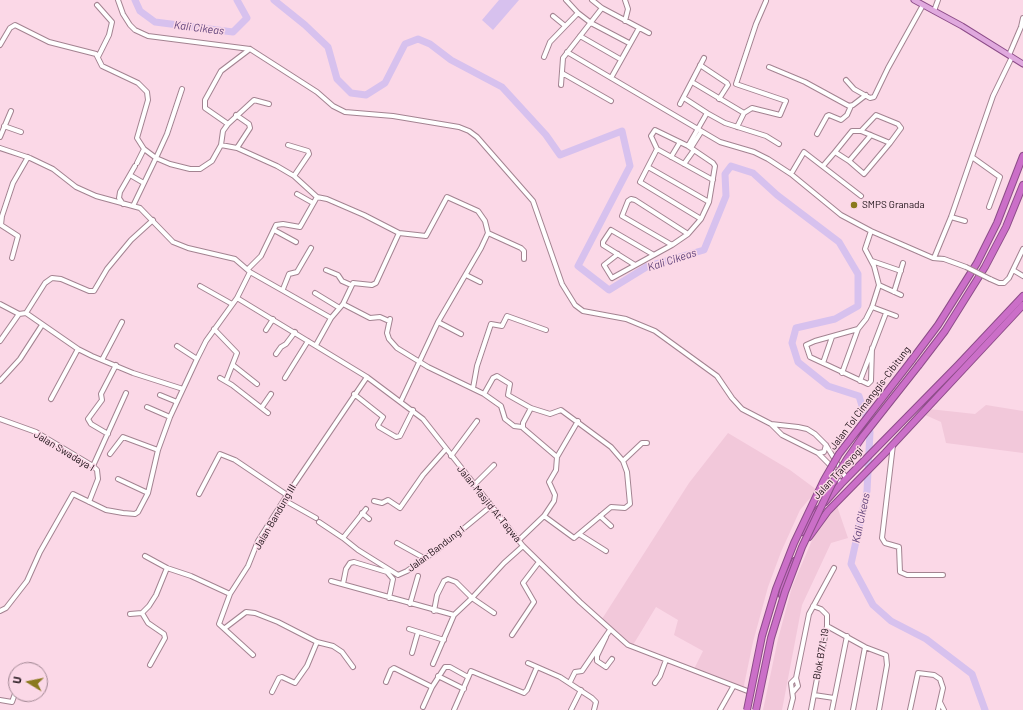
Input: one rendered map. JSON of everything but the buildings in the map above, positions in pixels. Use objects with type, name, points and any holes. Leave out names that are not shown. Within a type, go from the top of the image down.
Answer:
[{"type":"highway","name":"Jalan Tol Cimanggis–Cibitung","points":[[747,710],[762,636],[776,589],[794,544],[824,480],[839,454],[938,325],[977,263],[997,223],[1023,156]]},
{"type":"highway","name":"Jalan Tol Cimanggis–Cibitung","points":[[757,710],[775,624],[792,572],[832,484],[863,436],[945,331],[986,267],[1006,227],[1023,185]]},
{"type":"highway","name":"Jalan Transyogi","points":[[747,710],[762,634],[778,577],[788,555],[806,525],[848,476],[1023,296]]},
{"type":"highway","name":"Jalan Transyogi","points":[[757,710],[781,597],[789,570],[804,544],[823,517],[856,484],[1023,305]]},
{"type":"main road","points":[[914,0],[1023,64]]},
{"type":"street","points":[[118,0],[130,25],[148,36],[250,49],[317,92],[333,106],[346,112],[394,116],[459,127],[469,131],[477,137],[533,201],[562,284],[575,305],[593,314],[626,319],[655,331],[717,376],[732,398],[742,409],[771,424],[782,435],[818,453],[829,464],[841,484]]},
{"type":"street","points":[[566,0],[578,13],[591,23],[629,43]]},
{"type":"street","points":[[592,0],[602,8],[649,33]]},
{"type":"street","points":[[625,21],[628,8],[626,0]]},
{"type":"street","points":[[934,11],[938,0]]},
{"type":"street","points":[[737,127],[744,113],[752,108],[780,115],[786,101],[736,84],[756,24],[766,1]]},
{"type":"street","points":[[97,5],[112,22],[109,35],[98,57]]},
{"type":"street","points":[[846,80],[854,88],[872,98],[874,97],[891,62],[924,5]]},
{"type":"street","points":[[561,85],[562,60],[602,8]]},
{"type":"street","points":[[544,57],[550,42],[564,25],[578,13]]},
{"type":"street","points":[[553,16],[564,25]]},
{"type":"street","points":[[934,258],[951,217],[993,96],[1010,56],[1023,18]]},
{"type":"street","points":[[0,45],[10,28],[15,25],[48,42],[91,53],[98,57],[102,66],[138,84],[148,92],[148,100],[137,135],[137,138],[144,149],[156,158],[170,164],[190,169],[200,169],[212,161],[221,144],[223,131],[236,115],[254,100],[269,104]]},
{"type":"street","points":[[611,78],[620,59],[639,28]]},
{"type":"street","points":[[580,36],[620,59]]},
{"type":"street","points":[[228,124],[205,108],[205,100],[221,71],[250,49]]},
{"type":"street","points":[[567,52],[699,131],[720,142],[754,152],[791,174],[841,215],[871,232],[934,258],[944,259],[966,267],[999,283],[1004,283],[1013,270],[1023,249]]},
{"type":"street","points":[[680,104],[704,58]]},
{"type":"street","points":[[700,65],[727,83],[728,85],[719,99]]},
{"type":"street","points":[[769,68],[805,82],[851,106]]},
{"type":"street","points":[[562,73],[611,101]]},
{"type":"street","points":[[692,82],[744,113]]},
{"type":"street","points":[[133,206],[167,134],[182,89]]},
{"type":"street","points":[[817,134],[827,116],[830,115],[841,120],[847,115],[851,106],[866,95]]},
{"type":"street","points":[[684,98],[725,123],[766,136],[779,144]]},
{"type":"street","points":[[0,137],[11,110]]},
{"type":"street","points":[[684,164],[707,113]]},
{"type":"street","points":[[236,115],[249,124],[250,128],[237,148]]},
{"type":"street","points":[[835,152],[849,161],[864,174],[901,128],[900,125],[878,115],[871,118],[861,131]]},
{"type":"street","points":[[4,126],[21,132]]},
{"type":"street","points":[[823,166],[852,130],[861,131],[890,143]]},
{"type":"street","points":[[618,254],[604,265],[611,278],[617,277],[688,234],[701,219],[709,202],[713,180],[715,166],[691,148],[658,131],[653,131],[651,136],[657,150],[713,180]]},
{"type":"street","points":[[849,161],[871,135]]},
{"type":"street","points":[[671,157],[680,142]]},
{"type":"street","points":[[221,144],[237,148],[277,166],[294,176],[317,197],[327,199],[399,233],[426,236],[444,199],[447,197],[478,211],[485,221],[488,232],[481,248],[438,322],[401,401]]},
{"type":"street","points":[[288,145],[308,151],[309,154],[294,176]]},
{"type":"street","points":[[0,148],[28,157],[53,169],[76,187],[96,196],[140,208],[173,242],[188,248],[235,259],[249,270],[331,318]]},
{"type":"street","points":[[123,204],[120,195],[144,149]]},
{"type":"street","points":[[657,150],[641,179],[641,183],[701,219]]},
{"type":"street","points":[[791,174],[804,152],[861,196]]},
{"type":"street","points":[[12,258],[18,236],[0,226],[8,196],[28,157]]},
{"type":"street","points":[[972,157],[1000,177],[989,207]]},
{"type":"street","points":[[648,167],[709,202]]},
{"type":"street","points":[[130,175],[142,182]]},
{"type":"street","points":[[297,194],[313,203]]},
{"type":"street","points":[[0,611],[6,608],[27,581],[40,552],[73,494],[106,510],[135,514],[148,493],[158,450],[170,417],[206,341],[237,298],[249,270],[260,256],[278,224],[300,227],[317,197]]},
{"type":"street","points":[[672,245],[622,216],[629,199],[634,200],[688,234]]},
{"type":"street","points":[[951,217],[965,221]]},
{"type":"street","points":[[26,314],[45,283],[52,278],[61,279],[89,291],[94,291],[107,269],[131,240],[153,220]]},
{"type":"street","points":[[274,230],[296,242]]},
{"type":"street","points":[[635,266],[603,244],[612,230],[654,255]]},
{"type":"street","points":[[488,232],[521,248],[524,251],[524,259]]},
{"type":"street","points":[[842,373],[858,329],[872,307],[879,285],[878,276],[872,261],[865,250],[871,232]]},
{"type":"street","points":[[316,345],[338,307],[343,304],[351,285],[356,282],[374,284],[399,233]]},
{"type":"street","points":[[283,289],[290,274],[297,272],[311,248]]},
{"type":"street","points":[[872,261],[901,271]]},
{"type":"street","points":[[894,292],[903,263]]},
{"type":"street","points":[[326,270],[338,275],[342,281],[351,285]]},
{"type":"street","points":[[1013,270],[1023,276]]},
{"type":"street","points":[[466,275],[480,282]]},
{"type":"street","points":[[879,285],[901,295]]},
{"type":"street","points":[[200,286],[232,304]]},
{"type":"street","points":[[315,293],[338,307]]},
{"type":"street","name":"Jalan Masjid At Taqwa","points":[[237,298],[367,377],[413,410],[427,423],[451,456],[523,546],[610,630],[628,645],[733,687],[750,692]]},
{"type":"street","points":[[0,304],[20,314],[26,314],[78,348],[102,360],[134,373],[183,389]]},
{"type":"street","points":[[343,304],[370,318],[380,317],[390,320],[387,332],[389,340],[397,348],[419,361],[484,394],[501,406],[505,419],[514,426],[522,427],[557,458]]},
{"type":"street","points":[[872,307],[896,316]]},
{"type":"street","points":[[860,381],[886,313]]},
{"type":"street","points":[[0,341],[20,314]]},
{"type":"street","points":[[473,388],[477,366],[490,324],[502,326],[507,316],[546,330]]},
{"type":"street","points":[[266,330],[273,319]]},
{"type":"street","points":[[102,360],[122,322]]},
{"type":"street","points":[[438,322],[462,334]]},
{"type":"street","points":[[0,381],[20,359],[42,325]]},
{"type":"street","points":[[214,329],[236,351],[237,357],[226,381]]},
{"type":"street","points":[[858,329],[806,345],[810,357],[868,384],[871,381],[872,348]]},
{"type":"street","points":[[276,354],[280,347],[286,344],[295,332]]},
{"type":"street","points":[[823,363],[832,337]]},
{"type":"street","points":[[285,378],[308,341]]},
{"type":"street","points":[[177,346],[197,358]]},
{"type":"street","points":[[51,399],[78,348]]},
{"type":"street","points":[[108,434],[91,424],[88,420],[102,401],[101,394],[116,365]]},
{"type":"street","points":[[233,365],[257,384]]},
{"type":"street","points":[[484,394],[493,378],[497,376],[510,384],[508,395],[531,408],[550,414],[561,410],[578,421],[611,447],[623,461],[627,472],[630,504],[625,508],[611,507],[579,534],[572,538],[544,516]]},
{"type":"street","name":"Jalan Bandung III","points":[[225,628],[219,624],[219,621],[230,594],[248,566],[258,541],[354,394],[367,377]]},
{"type":"street","points":[[220,378],[262,407],[268,413]]},
{"type":"street","points":[[93,466],[126,393]]},
{"type":"street","points":[[262,407],[271,394]]},
{"type":"street","points":[[354,394],[383,417],[378,426],[396,437],[400,436],[413,410]]},
{"type":"street","points":[[160,395],[177,402]]},
{"type":"street","points":[[147,407],[170,417]]},
{"type":"street","points":[[522,427],[531,408]]},
{"type":"street","name":"Jalan Swadaya I","points":[[0,419],[36,432],[93,466],[97,470],[98,479],[89,502]]},
{"type":"street","points":[[451,456],[477,421]]},
{"type":"street","points":[[519,540],[544,516],[554,501],[555,495],[549,482],[556,470],[557,458],[578,421]]},
{"type":"street","points":[[771,424],[807,429],[826,445],[848,476]]},
{"type":"street","points":[[110,454],[123,437],[158,450]]},
{"type":"street","points":[[623,461],[642,443],[647,443]]},
{"type":"street","points":[[893,444],[882,538],[885,543],[899,547],[900,572],[907,575],[943,575]]},
{"type":"street","points":[[818,453],[824,452],[826,445]]},
{"type":"street","points":[[374,501],[382,503],[388,500],[400,508],[423,475],[446,449]]},
{"type":"street","points":[[199,494],[220,454],[235,460],[287,495]]},
{"type":"street","points":[[474,485],[494,465]]},
{"type":"street","points":[[118,479],[148,493]]},
{"type":"street","points":[[284,500],[318,520],[343,538],[366,509]]},
{"type":"street","name":"Jalan Bandung I","points":[[343,538],[358,550],[398,575],[407,571],[440,548],[491,506]]},
{"type":"street","points":[[362,513],[369,519]]},
{"type":"street","points":[[600,516],[611,526]]},
{"type":"street","points":[[579,534],[606,551]]},
{"type":"street","points":[[397,543],[424,558]]},
{"type":"street","points":[[433,664],[454,615],[472,598],[496,571],[523,546]]},
{"type":"street","points":[[145,556],[167,568],[191,576],[230,594]]},
{"type":"street","points":[[343,584],[346,569],[350,563],[354,562],[388,572],[393,579],[388,598]]},
{"type":"street","points":[[512,635],[534,602],[523,583],[540,562]]},
{"type":"street","points":[[130,614],[142,613],[149,606],[156,595],[167,568]]},
{"type":"street","points":[[790,710],[793,692],[798,686],[796,678],[809,614],[834,568]]},
{"type":"street","points":[[410,604],[418,576]]},
{"type":"street","points":[[434,610],[437,595],[444,581],[448,579],[456,582],[472,598],[494,613]]},
{"type":"street","points":[[332,581],[388,598],[454,615]]},
{"type":"street","name":"Blok B7/1-19","points":[[811,710],[827,626],[827,615],[821,609],[813,606]]},
{"type":"street","points":[[253,655],[225,628],[246,612],[278,622],[317,642],[333,646],[342,652],[353,667]]},
{"type":"street","points":[[142,613],[148,623],[164,634],[165,638],[150,665]]},
{"type":"street","points":[[827,626],[865,647],[884,653],[887,657],[888,665],[878,710]]},
{"type":"street","points":[[409,629],[444,640]]},
{"type":"street","points":[[570,682],[575,672],[582,671],[610,630]]},
{"type":"street","points":[[412,653],[418,632]]},
{"type":"street","points":[[606,634],[597,659],[606,667],[612,659]]},
{"type":"street","points":[[832,710],[847,636]]},
{"type":"street","points":[[272,692],[279,678],[282,677],[295,683],[307,666],[317,642]]},
{"type":"street","points":[[853,710],[865,647]]},
{"type":"street","points":[[655,683],[660,676],[666,660]]},
{"type":"street","points":[[528,663],[570,682],[596,702],[594,710]]},
{"type":"street","points":[[423,707],[438,676],[447,666],[468,677]]},
{"type":"street","points":[[454,710],[470,672],[473,671],[524,693],[527,690],[537,667]]},
{"type":"street","points":[[386,682],[391,670],[394,668],[432,687]]},
{"type":"street","points":[[910,710],[918,673],[934,675],[940,679],[942,688],[938,710]]},
{"type":"street","points":[[438,676],[464,689]]},
{"type":"street","points":[[720,710],[733,687]]},
{"type":"street","points":[[571,710],[581,690]]},
{"type":"street","points":[[814,694],[834,698]]},
{"type":"street","points":[[940,702],[944,710]]},
{"type":"shaded area","points":[[499,0],[519,0],[493,30],[482,20]]},
{"type":"shaded area","points":[[986,405],[1023,411],[1023,453],[946,443],[941,422],[923,414],[929,409],[975,414]]},
{"type":"shaded area","points":[[728,433],[790,470],[817,490],[800,510],[781,552],[768,587],[753,642],[743,690],[694,669],[703,651],[674,635],[678,620],[656,607],[633,645],[602,619],[689,483]]},
{"type":"shaded area","points":[[837,506],[848,538],[831,543],[802,605],[782,710],[763,710],[778,639],[792,587],[813,538],[824,520]]},
{"type":"waterway","name":"Kali Cikeas","points":[[135,0],[140,11],[155,22],[233,32],[247,18],[237,0]]},
{"type":"waterway","name":"Kali Cikeas","points":[[274,0],[305,25],[328,47],[337,79],[351,93],[366,95],[385,83],[405,44],[418,39],[430,44],[451,60],[502,87],[546,135],[560,155],[622,131],[630,166],[578,266],[609,290],[648,266],[704,250],[726,196],[725,174],[731,166],[753,173],[777,195],[839,242],[858,274],[858,306],[835,319],[796,328],[792,343],[798,362],[828,386],[859,396],[870,432],[867,491],[851,564],[873,605],[891,621],[926,639],[972,674],[985,710]]},
{"type":"place","name":"SMPS Granada","points":[[854,205]]}]
